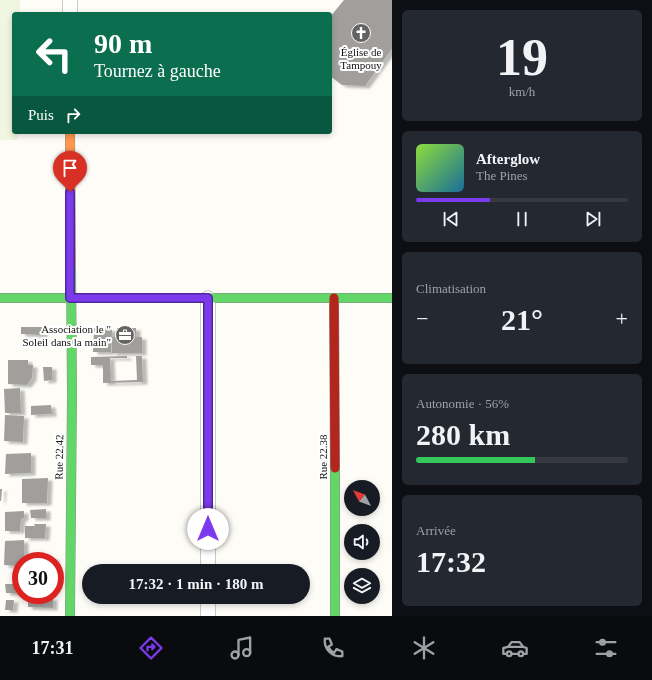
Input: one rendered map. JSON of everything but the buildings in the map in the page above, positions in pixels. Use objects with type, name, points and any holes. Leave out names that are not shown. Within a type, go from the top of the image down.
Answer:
[{"type":"street","points":[[70,0],[70,12]]},
{"type":"street","name":"Rue 22.42","points":[[70,134],[70,298],[72,394],[70,616]]},
{"type":"street","points":[[0,298],[392,298]]},
{"type":"street","points":[[208,298],[208,564]]},
{"type":"street","name":"Rue 22.38","points":[[334,298],[335,616]]},
{"type":"street","points":[[208,604],[208,616]]},
{"type":"green space","points":[[0,0],[20,0],[20,12],[12,12],[12,134],[18,134],[18,140],[0,140]]},
{"type":"traffic: fast","points":[[70,616],[72,394],[71,265]]},
{"type":"traffic: fast","points":[[0,298],[392,298]]},
{"type":"traffic: fast","points":[[335,468],[335,616]]},
{"type":"traffic: slow","points":[[70,134],[71,265]]},
{"type":"traffic: jam","points":[[334,298],[335,468]]},
{"type":"place","name":"Église de Tampouy","points":[[361,33]]},
{"type":"place","name":"Association le \" Soleil dans la main\"","points":[[125,335]]},
{"type":"route","points":[[70,192],[70,298],[208,298],[208,529]]}]
